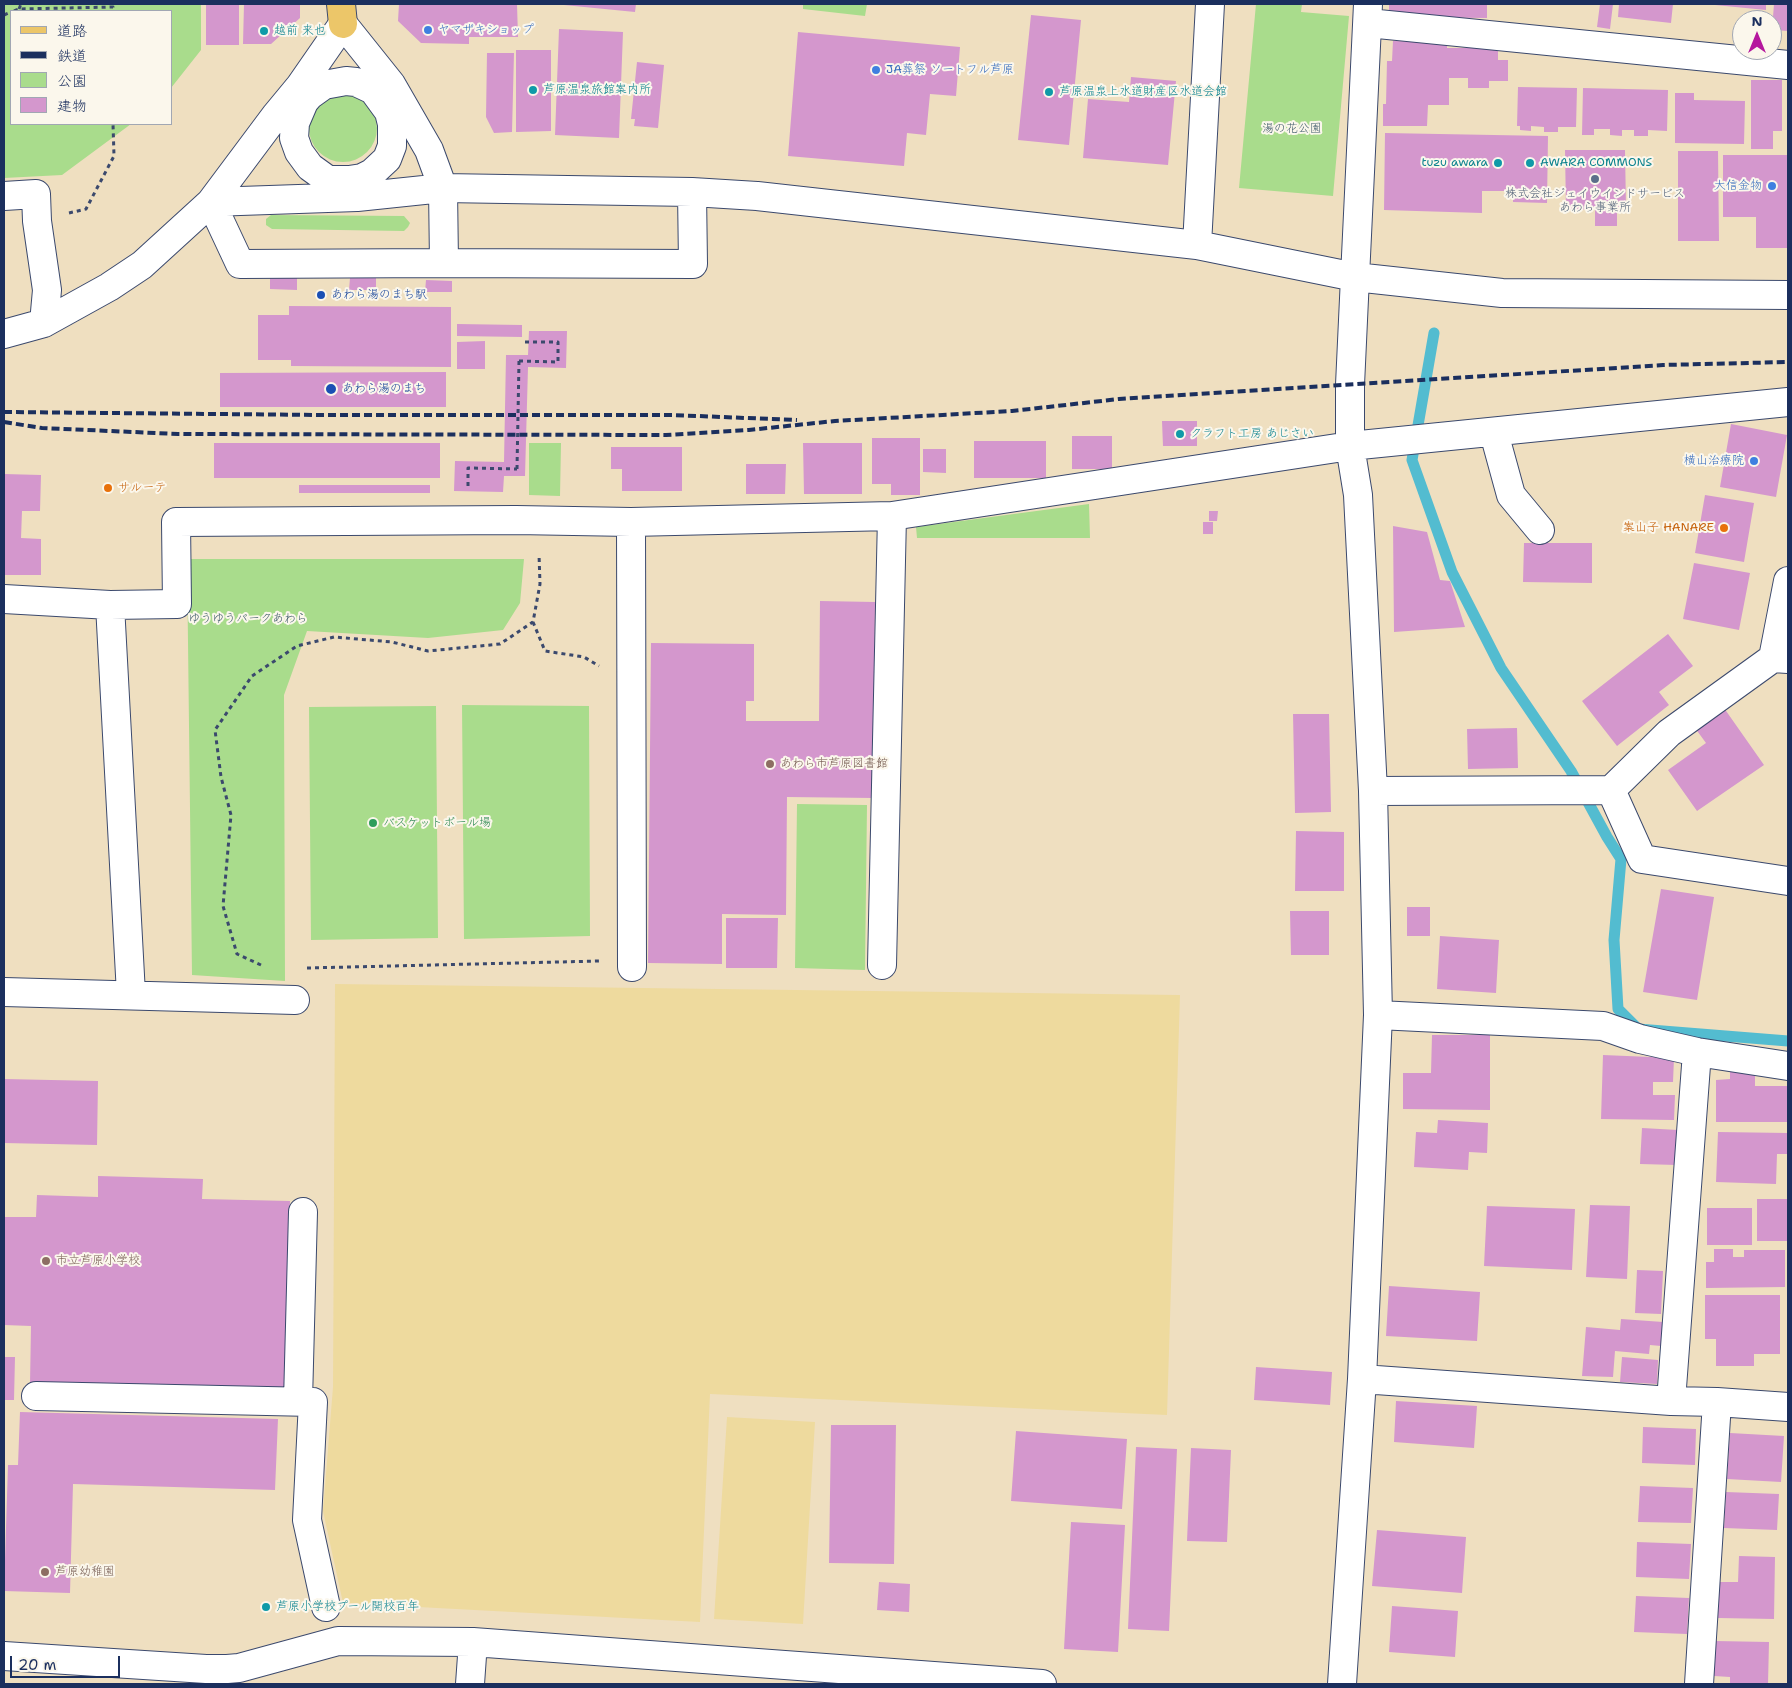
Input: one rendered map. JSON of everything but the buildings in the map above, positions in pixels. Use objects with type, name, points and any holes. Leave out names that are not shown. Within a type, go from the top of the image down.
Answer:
[{"type":"street","points":[[1197,245],[1210,4]]},
{"type":"street","points":[[4,334],[44,323],[109,287],[142,266],[211,202],[295,103],[342,14]]},
{"type":"street","points":[[342,14],[393,104],[429,150],[443,188],[444,263]]},
{"type":"street","points":[[1342,1684],[1362,1379],[1378,1015],[1373,791],[1358,496],[1350,446],[1350,385],[1368,14],[1788,65]]},
{"type":"street","points":[[295,103],[324,85],[346,81],[364,85],[393,104]]},
{"type":"street","points":[[295,103],[294,138],[299,152],[329,188],[357,197],[443,188],[692,192],[767,197],[1197,245],[1355,277],[1502,293],[1788,295]]},
{"type":"street","points":[[357,197],[372,174],[387,159],[392,146],[393,104]]},
{"type":"street","points":[[211,202],[329,188],[372,174]]},
{"type":"street","points":[[211,202],[240,264],[693,264],[692,192]]},
{"type":"street","points":[[4,196],[36,194],[37,221],[47,290],[44,323]]},
{"type":"street","points":[[4,599],[110,605],[177,604],[176,522],[631,522],[892,516],[1350,446],[1788,402]]},
{"type":"street","points":[[1494,433],[1511,496],[1540,530]]},
{"type":"street","points":[[882,965],[892,516]]},
{"type":"street","points":[[619,964],[631,522]]},
{"type":"street","points":[[1373,791],[1611,790],[1669,733],[1781,658],[1788,581]]},
{"type":"street","points":[[110,605],[131,994]]},
{"type":"street","points":[[1611,790],[1642,859],[1788,881]]},
{"type":"street","points":[[4,992],[295,1000]]},
{"type":"street","points":[[1378,1015],[1603,1026],[1640,1039],[1697,1052],[1788,1066]]},
{"type":"street","points":[[1671,1401],[1697,1052]]},
{"type":"street","points":[[298,1401],[303,1212]]},
{"type":"street","points":[[1362,1379],[1671,1401],[1788,1407]]},
{"type":"street","points":[[36,1396],[312,1402],[307,1520],[326,1607]]},
{"type":"street","points":[[1699,1684],[1718,1402]]},
{"type":"street","points":[[4,1656],[206,1669],[239,1676],[338,1641],[473,1642],[1042,1684]]},
{"type":"street","points":[[470,1684],[473,1642]]},
{"type":"path","points":[[21,4],[19,9],[113,7],[113,10]]},
{"type":"path","points":[[37,221],[86,209],[114,156],[113,125]]},
{"type":"path","points":[[468,486],[468,468],[517,468],[519,361],[558,362],[558,342],[524,342]]},
{"type":"path","points":[[539,521],[540,584],[533,622],[545,651],[584,657],[600,666]]},
{"type":"path","points":[[268,968],[237,954],[223,906],[231,815],[221,777],[215,730],[252,676],[297,646],[334,637],[392,642],[428,651],[500,644],[533,622]]},
{"type":"path","points":[[306,968],[619,964]]},
{"type":"green space","points":[[4,4],[201,4],[201,50],[172,87],[172,10],[10,10],[10,125],[130,125],[62,175],[4,178]]},
{"type":"green space","points":[[803,4],[867,4],[865,16],[803,9]]},
{"type":"green space","name":"湯の花公園","points":[[1256,4],[1302,4],[1301,12],[1349,16],[1333,196],[1239,188]]},
{"type":"green space","points":[[343,94],[356,97],[367,104],[374,115],[377,128],[374,141],[367,152],[356,159],[343,162],[330,159],[319,152],[312,141],[309,128],[312,115],[319,104],[330,97]]},
{"type":"green space","points":[[271,215],[404,216],[410,223],[404,231],[272,229],[266,225],[266,219]]},
{"type":"green space","points":[[529,443],[561,443],[560,496],[529,495]]},
{"type":"green space","points":[[1089,504],[1090,538],[917,538],[916,527]]},
{"type":"green space","name":"ゆうゆうパークあわら","points":[[187,559],[524,559],[520,603],[503,630],[428,638],[307,631],[284,695],[285,981],[192,975]]},
{"type":"green space","name":"バスケットボール場","points":[[462,705],[589,706],[590,936],[464,939]]},
{"type":"green space","name":"バスケットボール場","points":[[436,706],[438,938],[311,940],[309,707]]},
{"type":"green space","points":[[797,804],[867,805],[865,970],[795,968]]},
{"type":"sand","points":[[335,984],[1180,995],[1167,1415],[710,1394],[700,1622],[343,1603],[323,1511],[333,1387]]},
{"type":"sand","points":[[727,1417],[815,1422],[803,1624],[714,1619]]},
{"type":"waterway","points":[[1434,333],[1412,460],[1452,572],[1501,668],[1571,771],[1621,859],[1614,940],[1618,1009],[1638,1029],[1788,1041]]},
{"type":"railway","points":[[4,422],[42,428],[178,434],[666,435],[749,430],[835,421],[1012,411],[1119,399],[1663,365],[1788,362]]},
{"type":"railway","points":[[4,412],[323,415],[672,415],[797,420]]},
{"type":"place","name":"ヤマザキショップ","points":[[428,30]]},
{"type":"place","name":"越前 来也","points":[[264,31]]},
{"type":"place","name":"JA葬祭 ソートフル芦原","points":[[876,70]]},
{"type":"place","name":"芦原温泉旅館案内所","points":[[533,90]]},
{"type":"place","name":"芦原温泉上水道財産区水道会館","points":[[1049,92]]},
{"type":"place","name":"tuzu awara","points":[[1498,163]]},
{"type":"place","name":"AWARA COMMONS","points":[[1530,163]]},
{"type":"place","name":"株式会社ジェイウインドサービス あわら事業所","points":[[1595,179]]},
{"type":"place","name":"大信金物","points":[[1772,186]]},
{"type":"place","name":"あわら湯のまち駅","points":[[321,295]]},
{"type":"place","name":"あわら湯のまち","points":[[331,389]]},
{"type":"place","name":"クラフト工房 あじさい","points":[[1180,434]]},
{"type":"place","name":"横山治療院","points":[[1754,461]]},
{"type":"place","name":"サルーテ","points":[[108,488]]},
{"type":"place","name":"案山子 HANARE","points":[[1724,528]]},
{"type":"place","name":"あわら市芦原図書館","points":[[770,764]]},
{"type":"place","name":"バスケットボール場","points":[[373,823]]},
{"type":"place","name":"市立芦原小学校","points":[[46,1261]]},
{"type":"place","name":"芦原幼稚園","points":[[45,1572]]},
{"type":"place","name":"芦原小学校プール開校百年","points":[[266,1607]]}]
